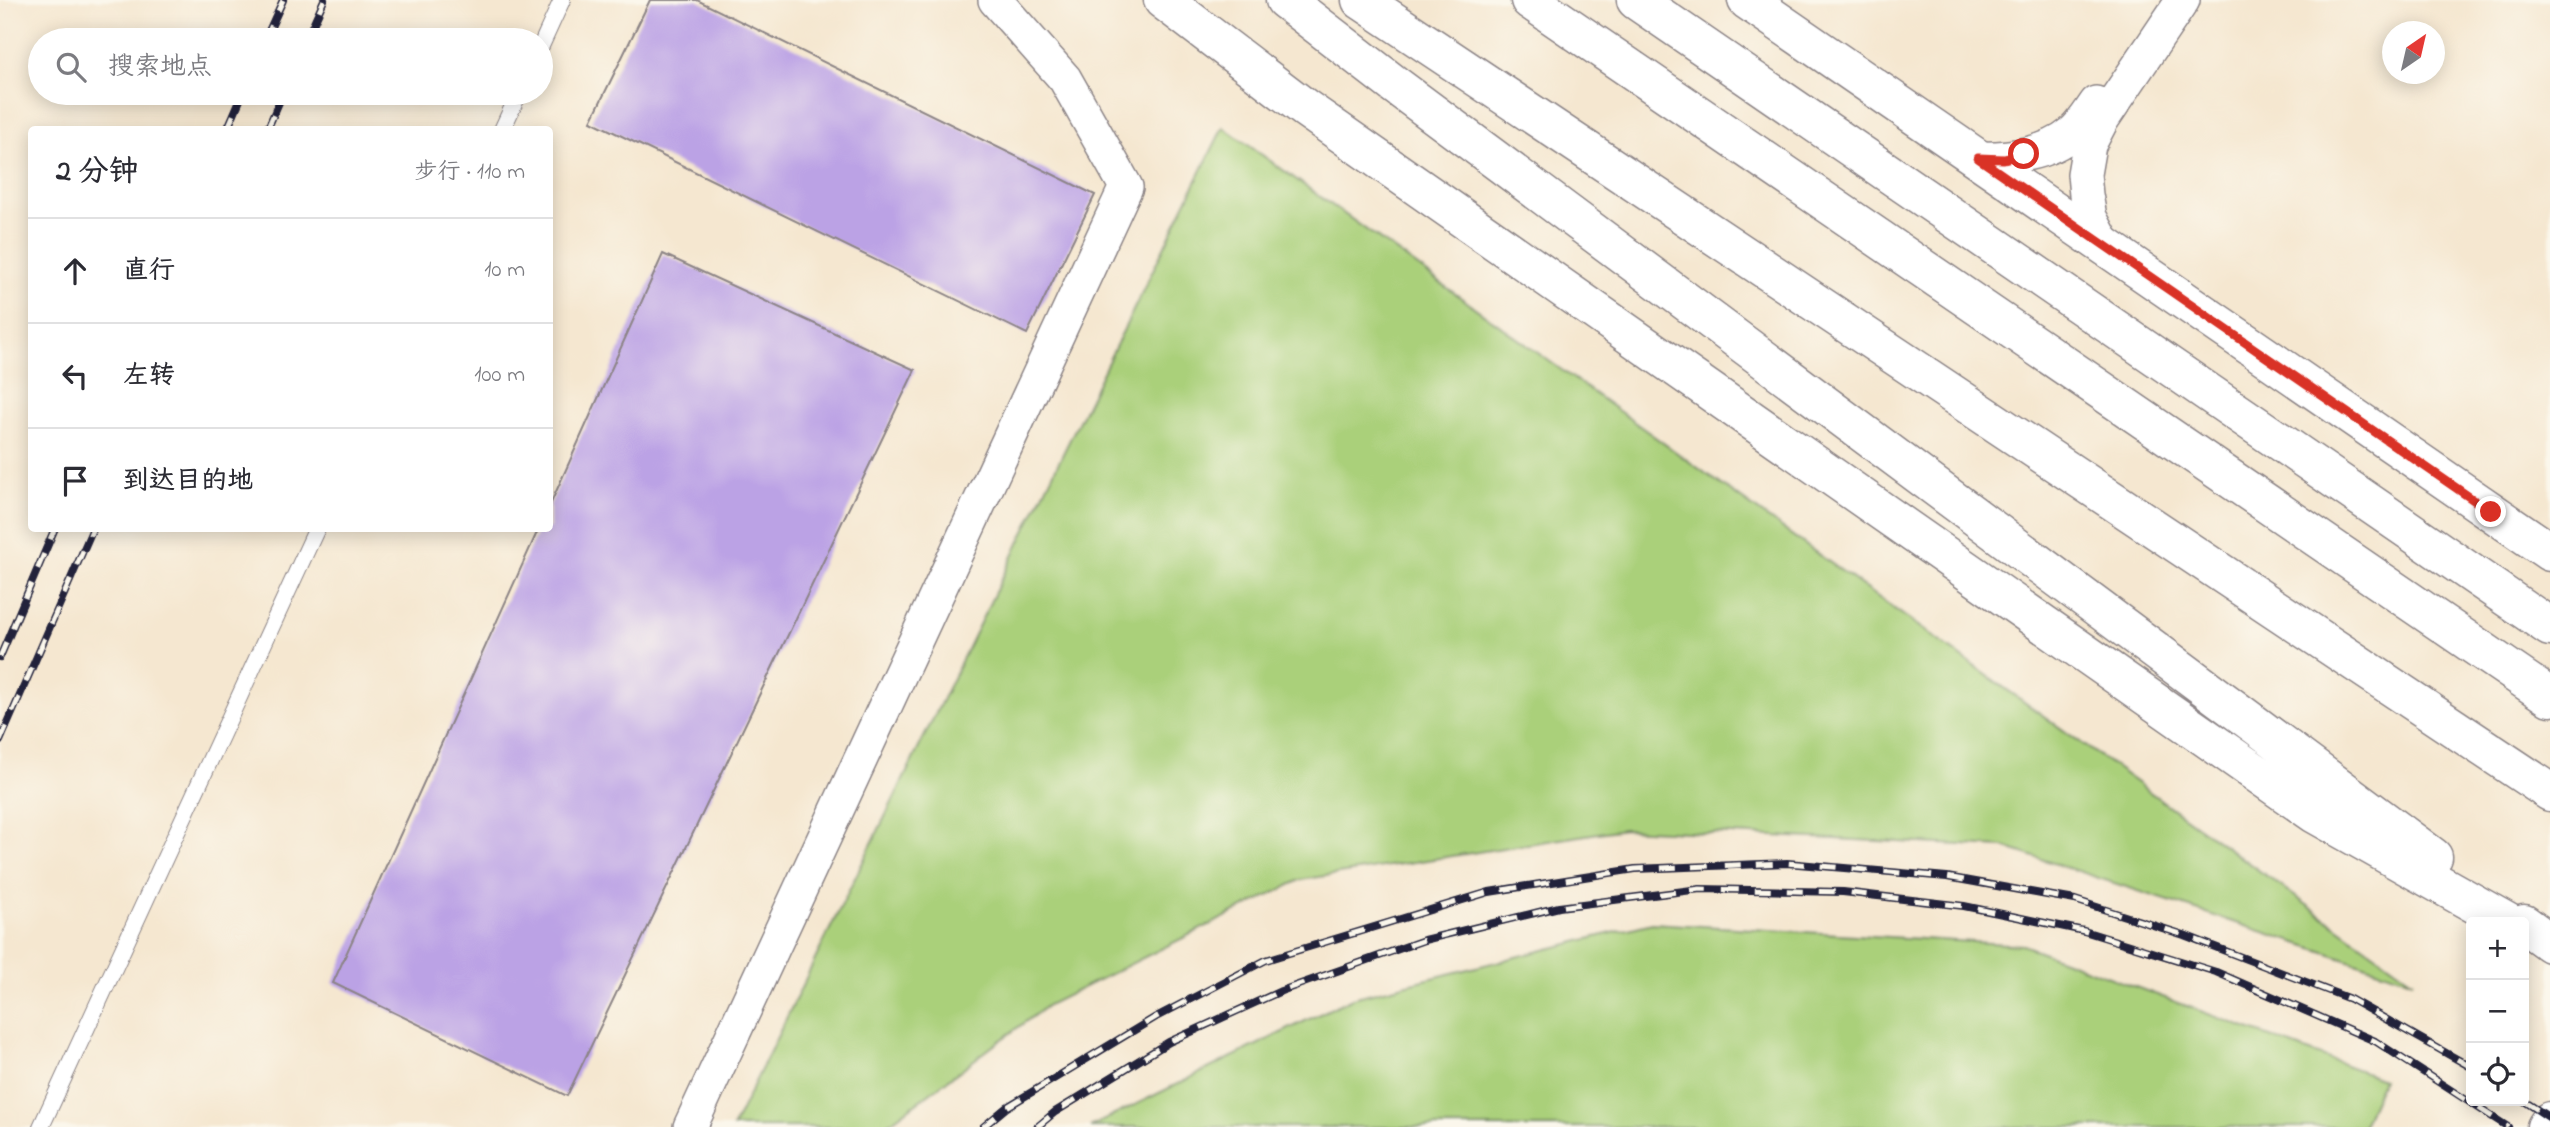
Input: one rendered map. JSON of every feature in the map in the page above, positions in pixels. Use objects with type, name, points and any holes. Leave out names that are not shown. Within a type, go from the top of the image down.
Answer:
[{"type":"main road","points":[[1163,0],[1305,108],[2315,814],[2498,917]]},
{"type":"main road","points":[[1285,0],[1406,94],[2515,917]]},
{"type":"main road","points":[[1361,0],[2550,792]]},
{"type":"main road","points":[[1530,0],[2550,696]]},
{"type":"main road","points":[[1636,0],[2550,627]]},
{"type":"main road","points":[[1747,0],[2550,552]]},
{"type":"main road","points":[[2529,928],[2550,945]]},
{"type":"main road","points":[[2529,934],[2550,945]]},
{"type":"main road","points":[[2546,1127],[2550,1121]]},
{"type":"street","points":[[690,1127],[1126,187],[1065,79],[995,0]]},
{"type":"street","points":[[1978,158],[2004,159],[2024,154],[2071,134],[2091,110],[2165,0]]},
{"type":"street","points":[[2105,245],[2090,216],[2084,174],[2089,145],[2102,120],[2183,0]]},
{"type":"lane","points":[[549,28],[562,0]]},
{"type":"lane","points":[[504,126],[513,105]]},
{"type":"lane","points":[[41,1127],[315,532]]},
{"type":"green space","points":[[1223,127],[2413,981],[2004,847],[1624,829],[1300,880],[1048,1005],[884,1127],[733,1127]]},
{"type":"green space","points":[[1652,923],[2023,945],[2383,1079],[2362,1127],[1090,1127],[1352,998]]},
{"type":"building","points":[[650,0],[697,0],[1095,195],[1027,334],[591,121]]},
{"type":"building","points":[[663,254],[915,370],[567,1096],[333,983],[537,532],[553,532],[553,498]]},
{"type":"railway","points":[[270,28],[283,0]]},
{"type":"railway","points":[[311,28],[324,0]]},
{"type":"railway","points":[[229,126],[238,105]]},
{"type":"railway","points":[[269,126],[278,105]]},
{"type":"railway","points":[[0,657],[53,532]]},
{"type":"railway","points":[[0,741],[91,532]]},
{"type":"railway","points":[[983,1127],[1007,1107],[1156,1017],[1266,960],[1489,892],[1635,869],[1787,863],[1947,877],[2075,900],[2184,935],[2350,999],[2466,1064]]},
{"type":"railway","points":[[1037,1127],[1055,1112],[1169,1042],[1281,991],[1424,940],[1559,907],[1700,889],[1843,892],[1964,906],[2084,931],[2216,972],[2375,1041],[2508,1127]]},
{"type":"railway","points":[[2529,1104],[2550,1118]]},
{"type":"route","points":[[2024,154],[2004,159],[1978,158],[2491,512]]}]
